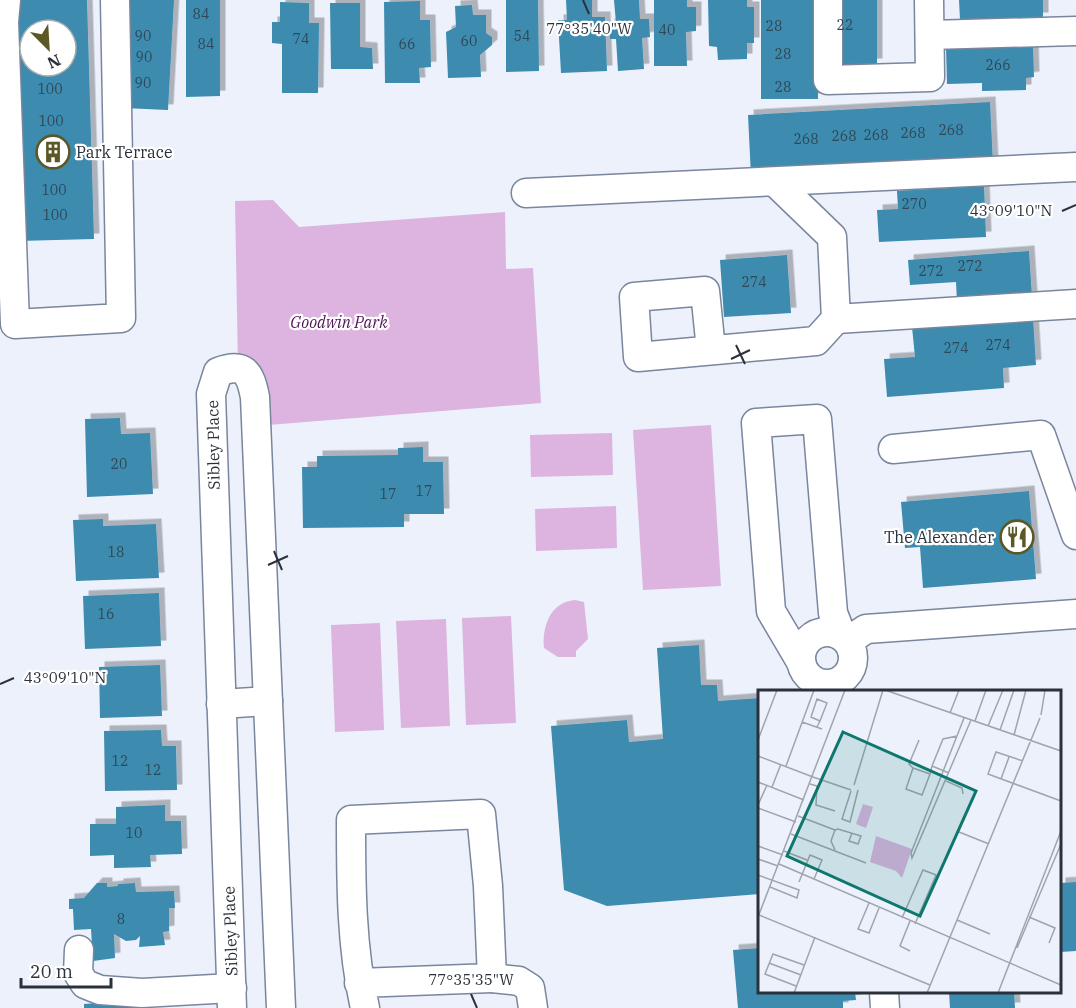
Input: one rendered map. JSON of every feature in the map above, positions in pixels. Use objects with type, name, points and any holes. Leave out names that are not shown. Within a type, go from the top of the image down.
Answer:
[{"type":"street","points":[[6,0],[4,22],[15,324],[121,318],[115,0]]},
{"type":"street","points":[[828,0],[828,80],[930,77],[929,0]]},
{"type":"street","points":[[930,36],[1076,31]]},
{"type":"street","points":[[526,193],[1076,167]]},
{"type":"street","points":[[776,182],[832,237],[836,319]]},
{"type":"street","points":[[711,350],[816,341],[836,319],[1076,304]]},
{"type":"street","name":"Sibley Place","points":[[232,998],[211,394],[218,372],[231,367],[243,369],[251,378],[255,397],[281,1008]]},
{"type":"street","points":[[817,419],[833,612],[845,638],[854,659],[846,685],[815,681],[809,676],[771,611],[756,423],[817,419]]},
{"type":"street","points":[[893,448],[1041,435],[1076,536]]},
{"type":"street","points":[[801,662],[804,645],[816,634],[833,632],[845,638],[866,629],[1076,614]]},
{"type":"street","points":[[221,704],[268,701]]},
{"type":"street","points":[[492,978],[488,886],[481,814],[351,820],[351,890],[362,995],[492,978],[519,981],[530,988],[533,1008]]},
{"type":"street","points":[[79,950],[78,973],[85,984],[100,990],[232,998]]},
{"type":"street","points":[[884,993],[885,1008]]},
{"type":"green space","name":"Goodwin Park","points":[[273,200],[299,227],[505,212],[506,269],[533,268],[541,403],[256,426],[238,368],[235,201]]},
{"type":"green space","points":[[711,425],[721,586],[643,590],[633,430]]},
{"type":"green space","points":[[612,433],[613,475],[531,477],[530,435]]},
{"type":"green space","points":[[616,506],[617,548],[536,551],[535,509]]},
{"type":"green space","points":[[575,600],[584,602],[588,639],[576,651],[576,657],[558,657],[544,648],[546,624],[559,605]]},
{"type":"green space","points":[[511,616],[516,723],[466,725],[462,618]]},
{"type":"green space","points":[[446,619],[450,726],[401,728],[396,621]]},
{"type":"green space","points":[[380,623],[384,730],[335,732],[331,625]]},
{"type":"building","name":"Park Terrace","points":[[11,0],[87,0],[94,239],[18,241]]},
{"type":"building","points":[[128,0],[174,0],[168,110],[123,108]]},
{"type":"building","points":[[186,0],[220,0],[220,96],[186,97]]},
{"type":"building","points":[[506,0],[538,0],[539,71],[506,72]]},
{"type":"building","points":[[566,0],[592,0],[592,17],[605,17],[607,71],[561,73],[558,20],[567,20]]},
{"type":"building","points":[[614,0],[639,0],[640,19],[649,19],[650,37],[642,38],[644,69],[618,71],[616,39],[610,39],[609,24],[616,23]]},
{"type":"building","points":[[654,0],[687,0],[687,7],[696,7],[696,31],[686,32],[687,66],[654,66]]},
{"type":"building","points":[[708,0],[747,0],[747,7],[754,7],[754,43],[747,43],[747,59],[718,60],[717,47],[709,46]]},
{"type":"building","points":[[761,0],[818,0],[818,99],[761,99]]},
{"type":"building","points":[[833,0],[877,0],[877,64],[834,65]]},
{"type":"building","points":[[959,0],[1043,0],[1043,18],[960,20]]},
{"type":"building","points":[[420,1],[420,20],[430,20],[431,67],[419,68],[420,83],[385,83],[384,2]]},
{"type":"building","points":[[280,2],[309,3],[309,23],[319,23],[318,93],[282,93],[282,44],[272,43],[272,22],[280,22]]},
{"type":"building","points":[[330,3],[360,3],[360,47],[372,48],[373,69],[331,69]]},
{"type":"building","points":[[472,5],[473,15],[486,15],[486,33],[492,37],[492,45],[480,55],[481,77],[448,78],[446,32],[456,27],[455,6]]},
{"type":"building","points":[[1033,45],[1034,77],[1026,78],[1026,90],[982,91],[982,83],[947,84],[946,47]]},
{"type":"building","points":[[990,102],[993,164],[751,176],[748,115]]},
{"type":"building","points":[[984,186],[986,237],[879,242],[877,210],[898,209],[897,191]]},
{"type":"building","points":[[1029,251],[1032,297],[957,302],[956,282],[910,285],[908,260]]},
{"type":"building","points":[[787,255],[791,313],[724,317],[720,260]]},
{"type":"building","points":[[1033,318],[1036,365],[1003,368],[1004,388],[887,397],[884,359],[915,357],[912,327]]},
{"type":"building","points":[[120,418],[121,434],[150,433],[153,494],[87,497],[85,419]]},
{"type":"building","points":[[423,447],[423,462],[443,462],[444,514],[404,514],[404,527],[303,528],[302,467],[317,467],[317,456],[398,455],[398,448]]},
{"type":"building","points":[[1029,491],[1036,579],[923,588],[920,547],[905,548],[901,502]]},
{"type":"building","points":[[103,519],[103,526],[156,524],[159,578],[76,581],[73,520]]},
{"type":"building","points":[[159,593],[161,646],[85,649],[83,596]]},
{"type":"building","points":[[699,645],[701,685],[717,685],[718,701],[758,698],[758,894],[607,906],[564,890],[551,726],[627,720],[629,742],[663,739],[657,648]]},
{"type":"building","points":[[160,665],[162,716],[100,718],[99,667]]},
{"type":"building","points":[[161,730],[162,746],[176,746],[177,790],[105,791],[104,731]]},
{"type":"building","points":[[165,805],[165,821],[181,821],[182,854],[150,855],[151,867],[114,868],[114,855],[90,856],[90,824],[116,824],[116,807]]},
{"type":"building","points":[[1076,882],[1076,951],[1061,952],[1061,883]]},
{"type":"building","points":[[97,883],[107,883],[107,887],[135,883],[136,892],[174,891],[175,908],[169,908],[169,931],[163,932],[165,945],[139,947],[140,936],[136,940],[126,941],[114,934],[115,958],[93,961],[91,929],[74,930],[73,909],[69,909],[69,899],[84,898]]},
{"type":"building","points":[[758,948],[758,993],[855,993],[856,1000],[843,1001],[843,1008],[738,1008],[733,950]]},
{"type":"building","points":[[949,993],[1014,993],[1015,1008],[950,1008]]},
{"type":"building","points":[[143,1000],[144,1008],[84,1008],[84,1004]]},
{"type":"place","name":"Park Terrace","points":[[53,152]]},
{"type":"place","name":"The Alexander","points":[[1017,537]]}]
